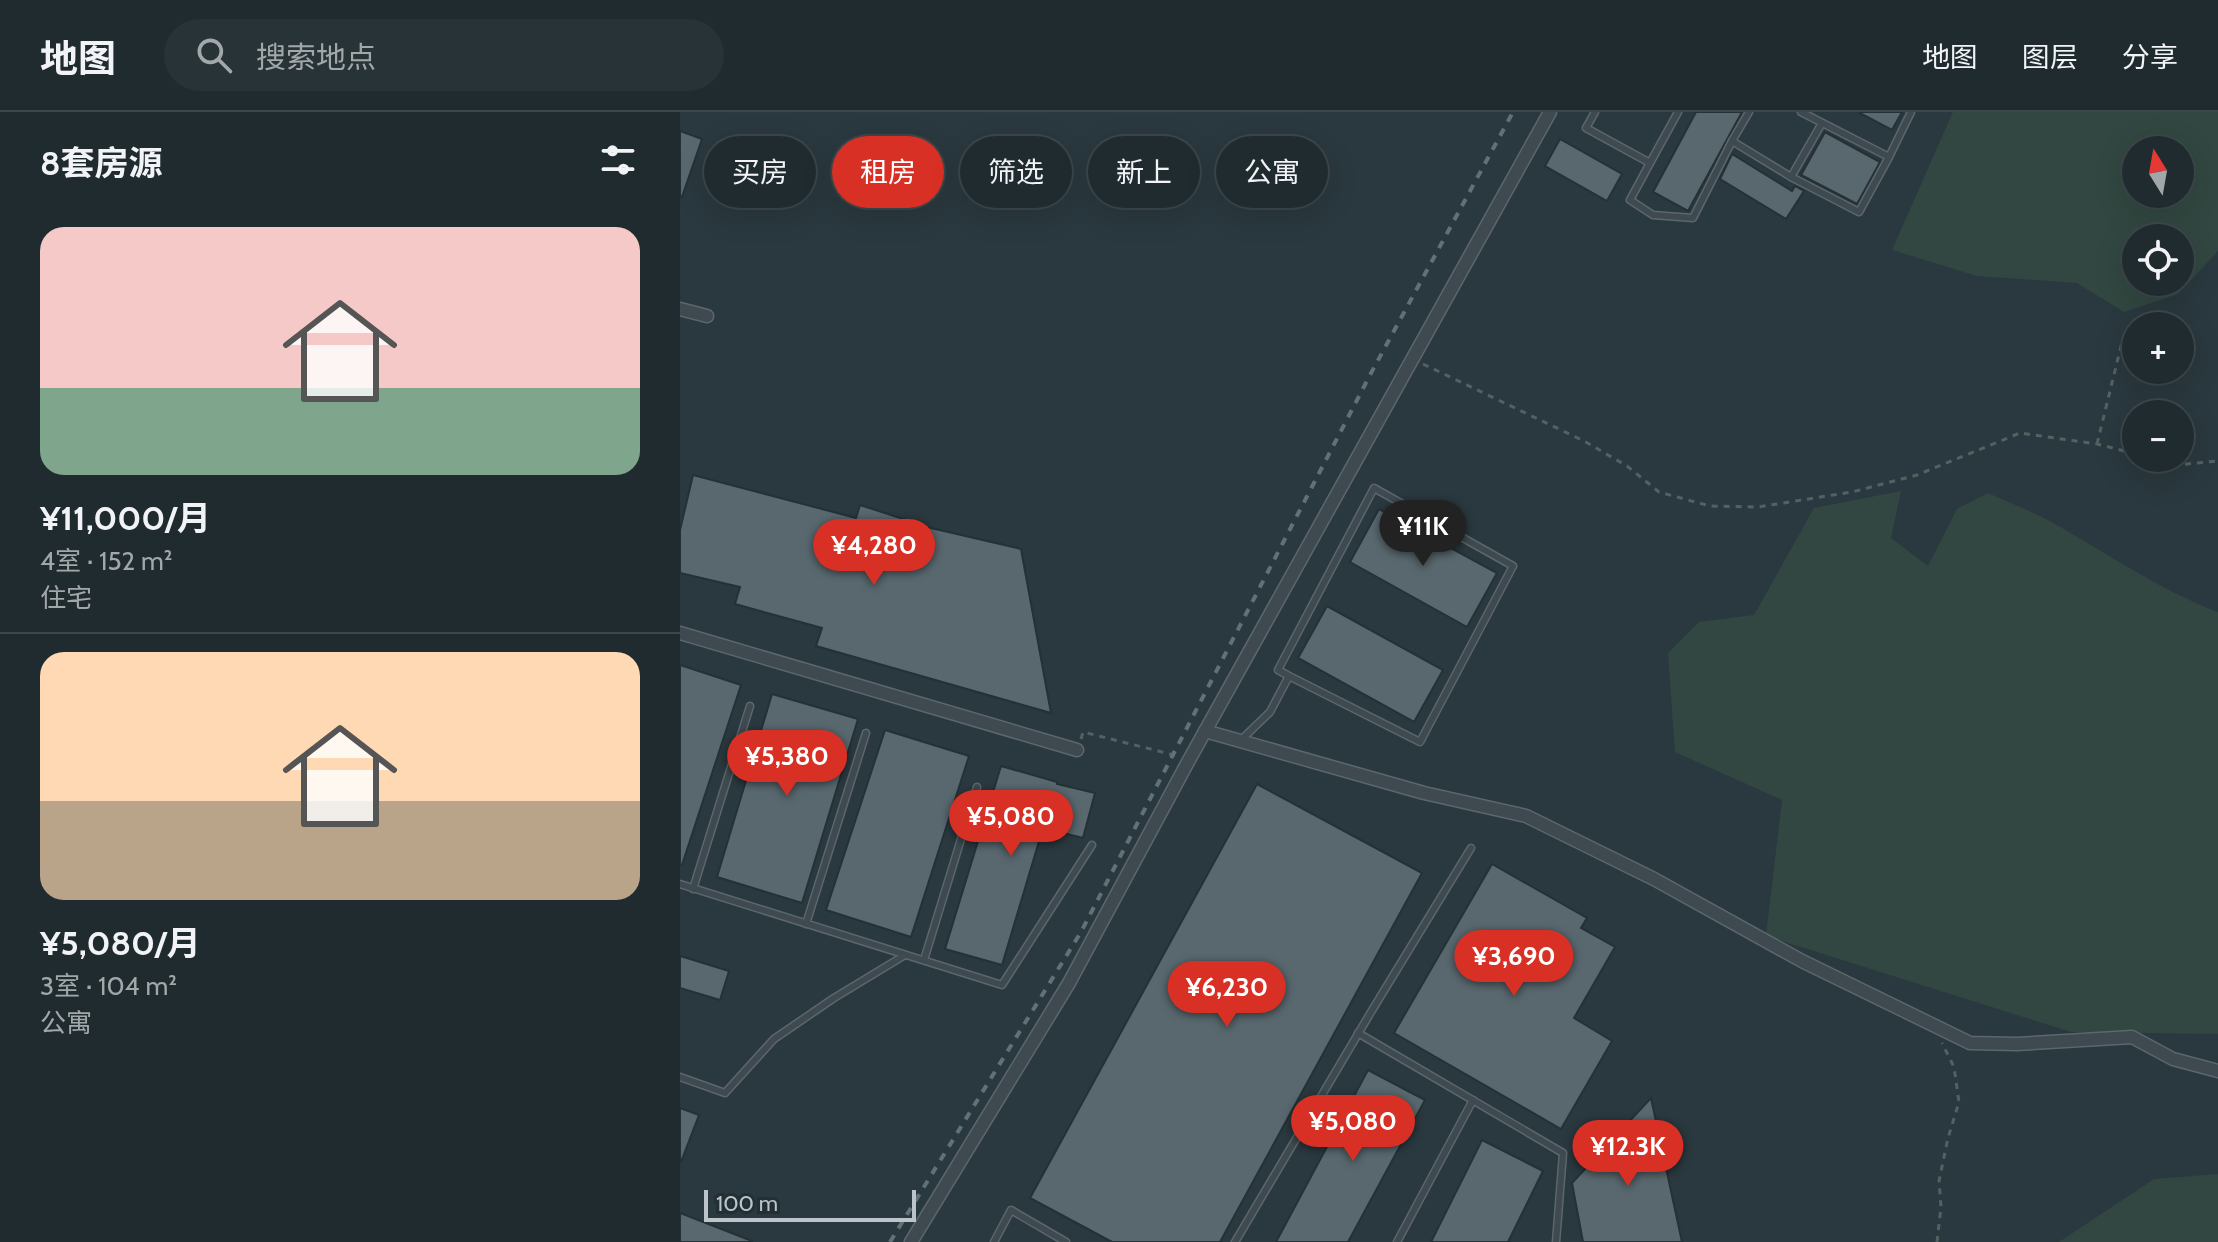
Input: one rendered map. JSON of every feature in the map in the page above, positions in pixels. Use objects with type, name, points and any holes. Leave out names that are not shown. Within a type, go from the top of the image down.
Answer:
[{"type":"street","points":[[911,1242],[1069,983],[1205,731],[1550,112]]},
{"type":"street","points":[[680,309],[707,316]]},
{"type":"street","points":[[680,633],[1077,750]]},
{"type":"street","points":[[1205,731],[1424,793],[1526,816],[1654,879],[1802,961],[1970,1043],[2017,1044],[2132,1037],[2173,1059],[2218,1071]]},
{"type":"lane","points":[[1595,112],[1586,128],[1650,163]]},
{"type":"lane","points":[[1678,112],[1630,200],[1653,215],[1693,218],[1749,112]]},
{"type":"lane","points":[[1801,112],[1889,157]]},
{"type":"lane","points":[[1732,141],[1791,177],[1859,212],[1911,112]]},
{"type":"lane","points":[[1791,177],[1822,123]]},
{"type":"lane","points":[[1374,488],[1513,566],[1420,742],[1289,676],[1278,670],[1374,488]]},
{"type":"lane","points":[[1240,741],[1270,712],[1289,676]]},
{"type":"lane","points":[[693,889],[750,706]]},
{"type":"lane","points":[[806,924],[866,733]]},
{"type":"lane","points":[[924,960],[977,787]]},
{"type":"lane","points":[[680,884],[1002,985],[1092,845]]},
{"type":"lane","points":[[1235,1242],[1471,848]]},
{"type":"lane","points":[[680,1077],[725,1093],[774,1039],[905,955]]},
{"type":"lane","points":[[1358,1033],[1563,1153],[1556,1242]]},
{"type":"lane","points":[[1397,1242],[1473,1100]]},
{"type":"lane","points":[[994,1242],[1011,1210],[1066,1242]]},
{"type":"path","points":[[2097,444],[2122,342]]},
{"type":"path","points":[[1413,358],[1584,441],[1627,466],[1659,492],[1710,506],[1758,507],[1852,492],[1917,475],[2020,433],[2122,450]]},
{"type":"path","points":[[2194,463],[2218,461]]},
{"type":"path","points":[[1077,750],[1083,732],[1189,760]]},
{"type":"path","points":[[1933,1026],[1954,1067],[1959,1102],[1939,1181],[1941,1207],[1937,1242]]},
{"type":"green space","points":[[1953,112],[2218,112],[2218,251],[2194,277],[2194,224],[2122,224],[2122,296],[2172,296],[2124,312],[2077,283],[1977,276],[1892,250]]},
{"type":"green space","points":[[1901,491],[1891,538],[1928,566],[1957,509],[1988,493],[2047,520],[2155,582],[2218,612],[2218,1034],[2071,1032],[1766,936],[1782,800],[1675,752],[1668,653],[1699,622],[1754,615],[1814,508]]},
{"type":"green space","points":[[2218,1174],[2218,1242],[2059,1242],[2154,1179]]},
{"type":"building","points":[[1696,112],[1742,112],[1688,211],[1653,192]]},
{"type":"building","points":[[1858,112],[1902,112],[1892,130]]},
{"type":"building","points":[[680,131],[702,139],[682,197],[680,196]]},
{"type":"building","points":[[1825,132],[1880,162],[1857,204],[1801,175]]},
{"type":"building","points":[[1560,139],[1622,174],[1607,201],[1545,166]]},
{"type":"building","points":[[1732,154],[1792,191],[1795,186],[1804,191],[1786,219],[1720,179]]},
{"type":"building","points":[[693,475],[856,518],[860,505],[931,528],[1021,549],[1051,713],[816,646],[822,628],[735,604],[740,587],[680,573],[680,530]]},
{"type":"building","points":[[1379,509],[1497,573],[1467,627],[1350,562]]},
{"type":"building","points":[[1327,606],[1443,670],[1414,722],[1298,658]]},
{"type":"building","points":[[680,665],[741,685],[682,865],[680,865]]},
{"type":"building","points":[[772,694],[858,719],[802,903],[717,877]]},
{"type":"building","points":[[885,730],[969,756],[911,937],[826,910]]},
{"type":"building","points":[[1001,766],[1095,793],[1083,838],[1043,828],[1002,965],[945,949]]},
{"type":"building","points":[[1257,784],[1422,873],[1220,1242],[1112,1242],[1030,1198]]},
{"type":"building","points":[[1492,864],[1587,918],[1581,928],[1615,947],[1574,1018],[1612,1041],[1561,1129],[1394,1033]]},
{"type":"building","points":[[680,956],[729,971],[720,1000],[680,988]]},
{"type":"building","points":[[1368,1070],[1425,1100],[1348,1242],[1276,1242]]},
{"type":"building","points":[[1651,1098],[1682,1242],[1583,1242],[1572,1183]]},
{"type":"building","points":[[680,1108],[699,1115],[681,1162],[680,1162]]},
{"type":"building","points":[[1482,1140],[1543,1171],[1508,1242],[1431,1242]]},
{"type":"building","points":[[680,1213],[752,1241],[752,1242],[680,1242]]},
{"type":"railway","points":[[890,1242],[1081,932],[1370,375],[1513,112]]}]
